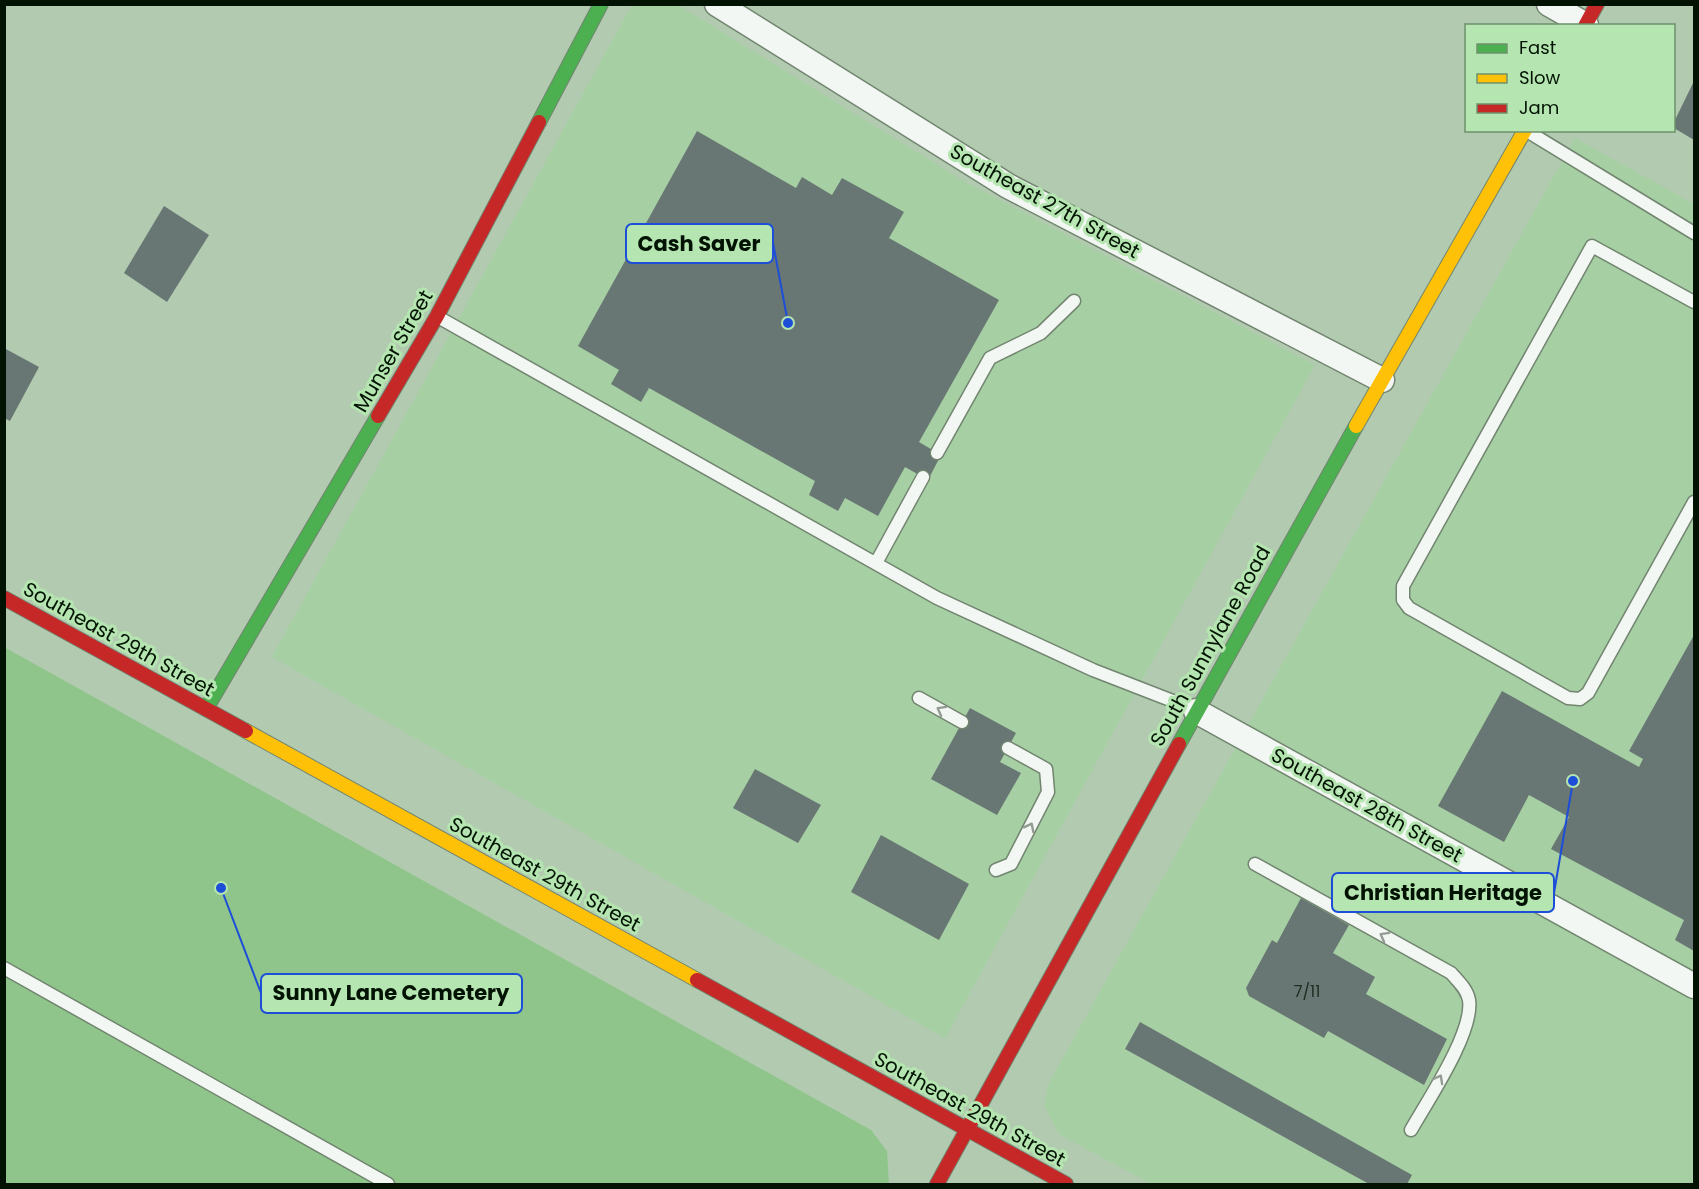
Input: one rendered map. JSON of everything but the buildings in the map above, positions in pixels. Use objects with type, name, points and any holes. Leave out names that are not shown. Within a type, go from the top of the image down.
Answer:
[{"type":"main road","name":"Munser Street","points":[[206,709],[437,316],[601,4]]},
{"type":"main road","points":[[1587,24],[1597,4]]},
{"type":"main road","name":"South Sunnylane Road","points":[[937,1185],[1196,711],[1524,132]]},
{"type":"main road","name":"Southeast 29th Street","points":[[4,598],[1066,1185]]},
{"type":"street","name":"Southeast 27th Street","points":[[717,4],[1008,186],[1382,380]]},
{"type":"street","points":[[1549,4],[1584,24]]},
{"type":"street","name":"Southeast 28th Street","points":[[1196,711],[1695,986]]},
{"type":"lane","points":[[1528,132],[1695,233]]},
{"type":"lane","points":[[1695,302],[1592,246],[1403,586],[1403,600],[1409,608],[1568,698],[1580,699],[1588,693],[1695,502]]},
{"type":"lane","points":[[937,453],[990,358],[1041,333],[1074,301]]},
{"type":"lane","points":[[437,316],[937,598],[1082,665],[1196,711]]},
{"type":"lane","points":[[876,563],[923,477]]},
{"type":"lane","points":[[919,698],[962,723]]},
{"type":"lane","points":[[996,870],[1011,864],[1048,792],[1046,769],[1008,748]]},
{"type":"lane","points":[[1255,864],[1451,973],[1462,986],[1469,998],[1469,1021],[1411,1130]]},
{"type":"lane","points":[[4,968],[388,1185]]},
{"type":"shaded area","points":[[632,5],[678,5],[967,183],[1315,365],[945,1038],[272,657]]},
{"type":"shaded area","points":[[1575,138],[1694,204],[1694,1184],[1151,1184],[1059,1134],[1044,1105],[1049,1083]]},
{"type":"shaded area","points":[[4,647],[871,1130],[887,1151],[889,1184],[5,1184]]},
{"type":"traffic: fast","points":[[539,122],[601,4]]},
{"type":"traffic: fast","points":[[206,709],[378,416]]},
{"type":"traffic: fast","points":[[1179,744],[1356,426]]},
{"type":"traffic: slow","points":[[1356,426],[1524,132]]},
{"type":"traffic: slow","points":[[246,731],[697,980]]},
{"type":"traffic: jam","points":[[1586,24],[1597,4]]},
{"type":"traffic: jam","points":[[378,416],[437,316],[539,122]]},
{"type":"traffic: jam","points":[[4,598],[246,731]]},
{"type":"traffic: jam","points":[[937,1184],[1179,744]]},
{"type":"traffic: jam","points":[[697,980],[1066,1184]]},
{"type":"place","name":"Cash Saver","points":[[788,323]]},
{"type":"place","name":"Christian Heritage","points":[[1573,781]]},
{"type":"place","name":"Sunny Lane Cemetery","points":[[221,888]]}]
